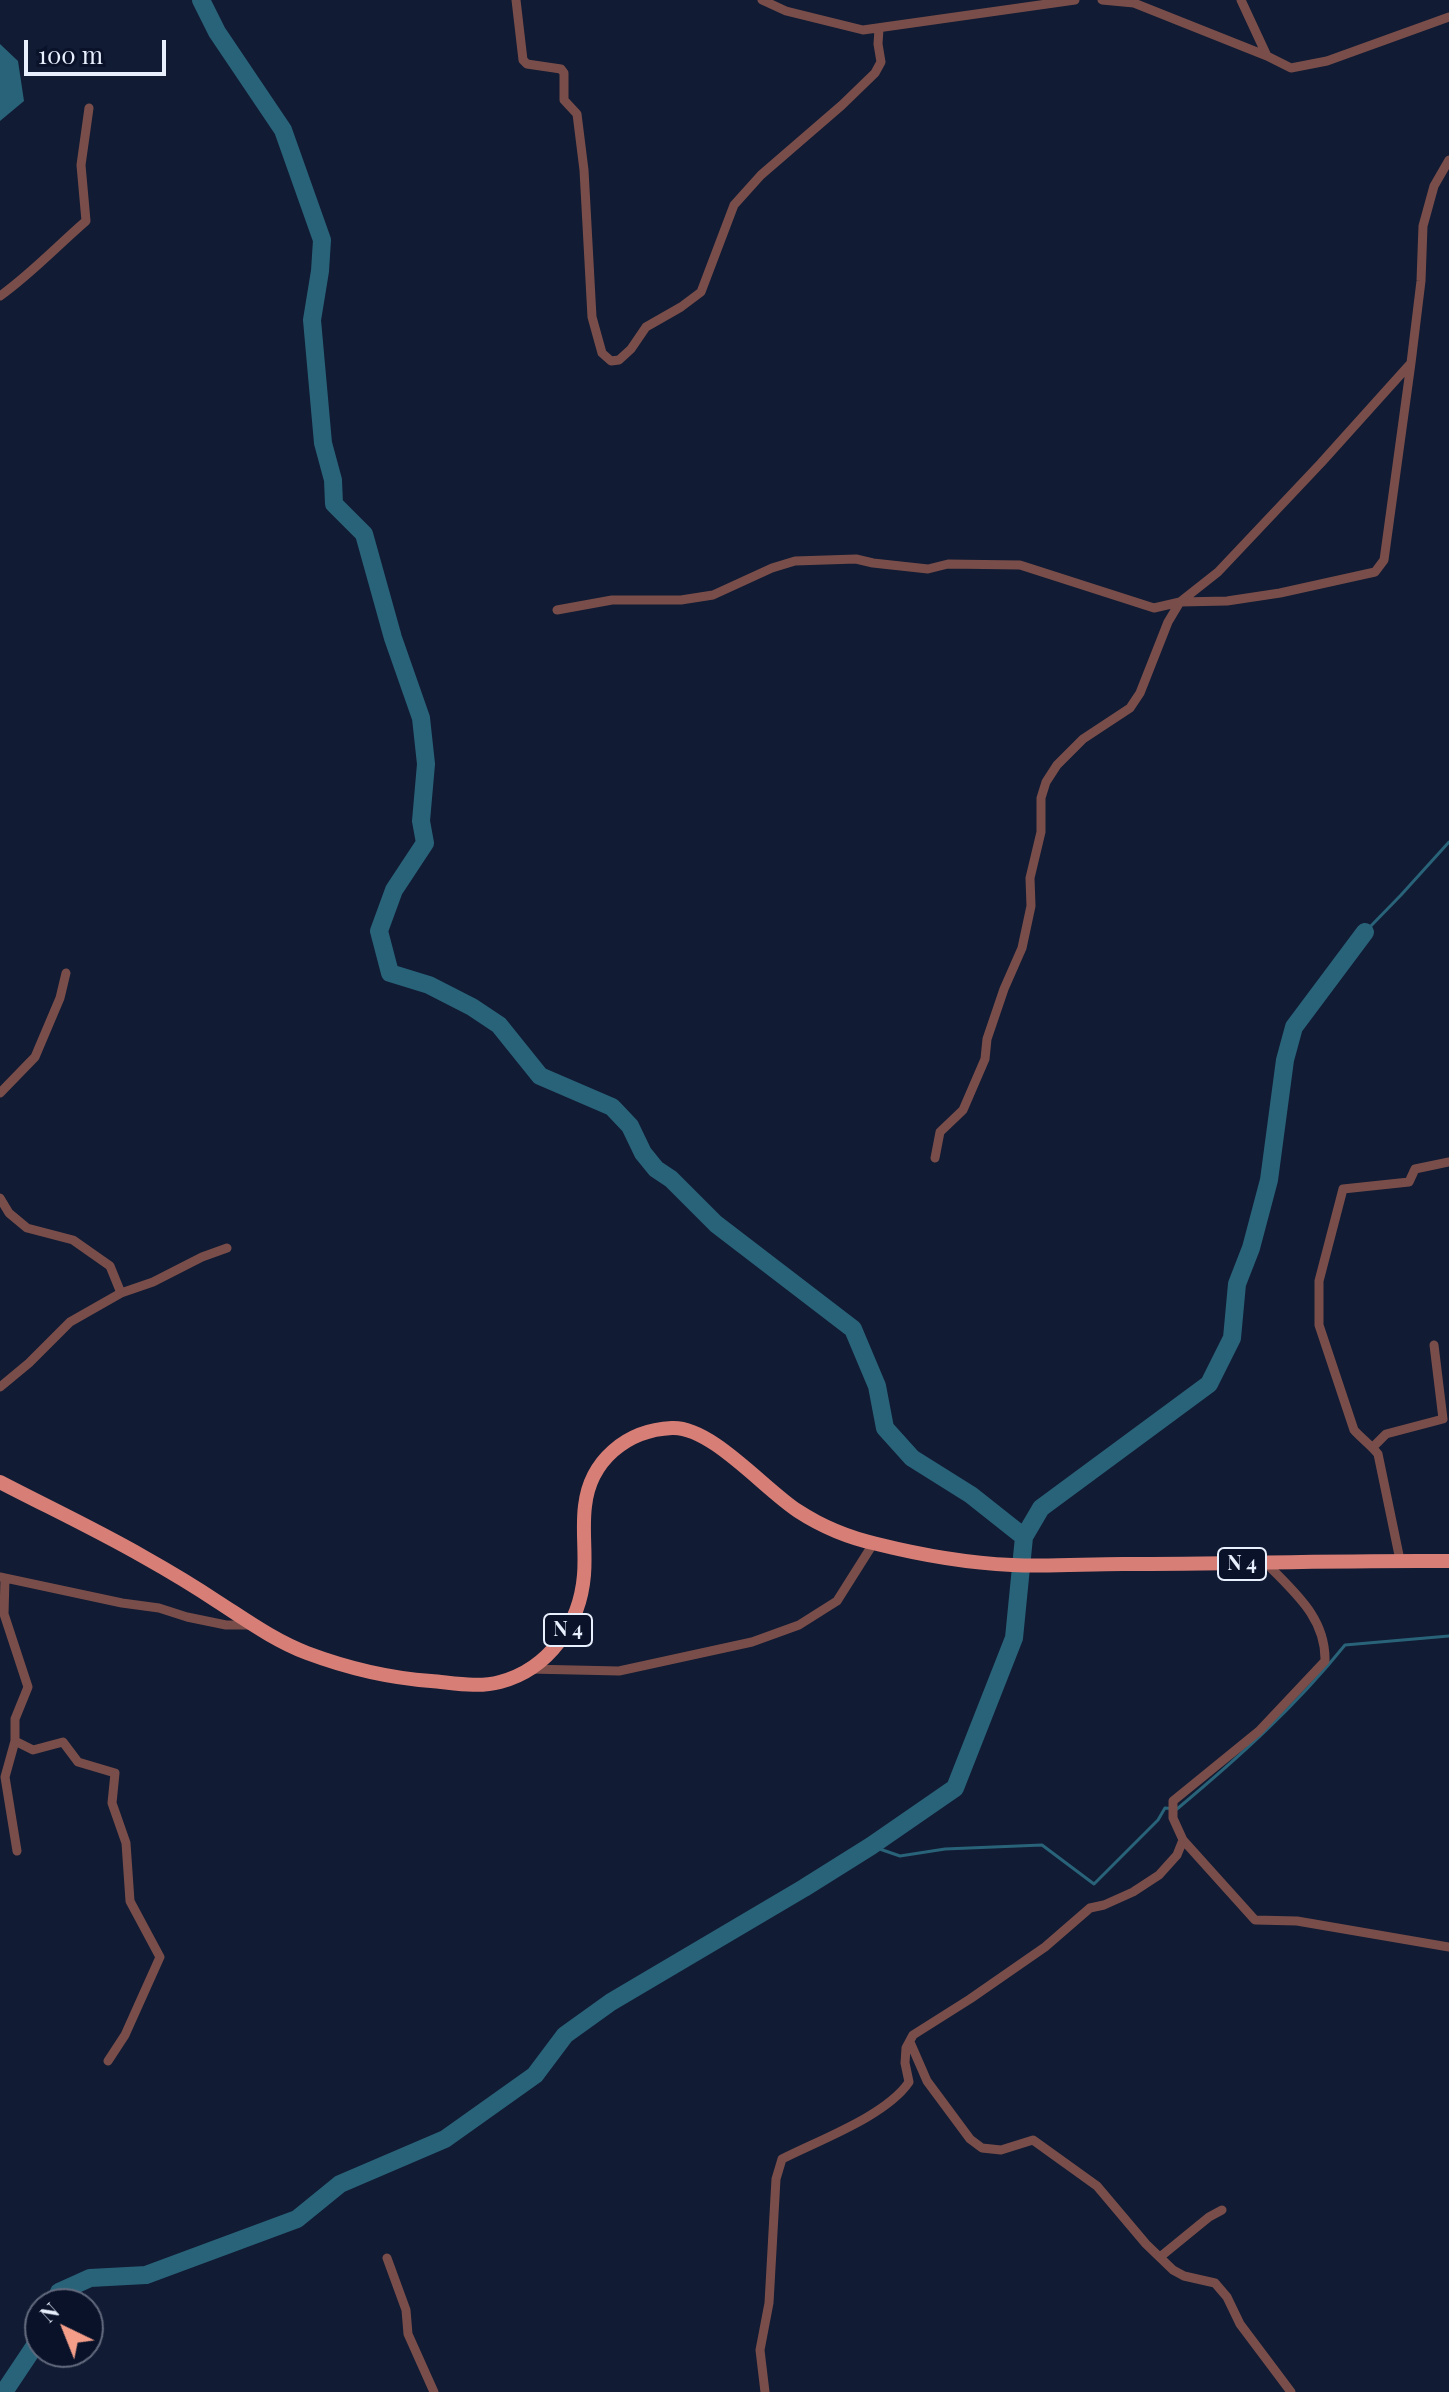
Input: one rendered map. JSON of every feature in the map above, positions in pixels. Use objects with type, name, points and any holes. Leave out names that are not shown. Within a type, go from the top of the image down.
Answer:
[{"type":"main road","name":"N 4","points":[[0,1482],[141,1555],[253,1625],[305,1652],[389,1677],[450,1683],[489,1684],[514,1677],[558,1645],[580,1601],[585,1571],[584,1510],[590,1482],[609,1453],[636,1436],[669,1428],[699,1434],[799,1512],[873,1544],[941,1557],[1016,1565],[1449,1561]]},
{"type":"street","points":[[516,0],[523,60],[527,64],[561,69],[564,73],[564,100],[577,114],[584,170],[592,317],[602,353],[611,361],[619,360],[631,349],[646,327],[701,292],[734,205],[761,175],[875,73],[881,62],[879,29]]},
{"type":"street","points":[[762,0],[786,11],[863,30],[1075,0]]},
{"type":"street","points":[[1102,0],[1134,2],[1291,68],[1327,61],[1449,17]]},
{"type":"street","points":[[1241,0],[1267,56]]},
{"type":"street","points":[[0,296],[26,278],[48,253],[86,221],[81,165],[89,108]]},
{"type":"street","points":[[557,610],[612,600],[681,600],[713,595],[795,561],[856,559],[928,569],[948,564],[1020,565],[1154,608],[1180,602],[1227,601],[1280,593],[1375,572],[1384,560],[1421,281],[1423,226],[1434,186],[1449,160]]},
{"type":"street","points":[[935,1158],[940,1132],[963,1110],[985,1059],[991,1026],[1022,948],[1031,906],[1030,878],[1041,832],[1041,798],[1046,782],[1057,765],[1083,739],[1130,708],[1140,693],[1168,622],[1180,602],[1218,572],[1411,363]]},
{"type":"street","points":[[0,1093],[35,1057],[60,998],[66,973]]},
{"type":"street","points":[[1400,1560],[1378,1454],[1354,1430],[1319,1325],[1319,1281],[1343,1189],[1409,1182],[1415,1169],[1449,1162]]},
{"type":"street","points":[[0,1198],[9,1213],[27,1228],[73,1240],[110,1266],[121,1293]]},
{"type":"street","points":[[0,1387],[70,1322],[121,1293],[227,1248]]},
{"type":"street","points":[[1373,1447],[1386,1434],[1443,1419],[1434,1345]]},
{"type":"street","points":[[529,1669],[619,1671],[752,1642],[799,1625],[837,1601],[873,1544]]},
{"type":"street","points":[[1267,1564],[1306,1605],[1321,1628],[1326,1644],[1325,1661],[1259,1731],[1173,1801],[1173,1818],[1183,1840],[1255,1920],[1297,1921],[1449,1947]]},
{"type":"street","points":[[17,1851],[5,1777],[15,1741],[15,1719],[28,1687],[4,1614],[2,1578],[159,1608],[226,1625],[253,1625]]},
{"type":"street","points":[[15,1741],[33,1750],[63,1742],[78,1762],[115,1773],[112,1803],[126,1843],[130,1901],[160,1957],[125,2035],[108,2061]]},
{"type":"street","points":[[765,2392],[760,2350],[769,2303],[776,2179],[782,2159],[872,2114],[901,2093],[909,2082],[906,2048],[913,2035],[1045,1947],[1090,1908],[1133,1892],[1159,1875],[1177,1855],[1183,1840]]},
{"type":"street","points":[[910,2042],[927,2081],[970,2139],[982,2148],[1001,2150],[1033,2140],[1097,2186],[1173,2270],[1184,2276],[1215,2283],[1227,2297],[1247,2334],[1291,2392]]},
{"type":"street","points":[[1160,2257],[1222,2210]]},
{"type":"street","points":[[387,2258],[406,2310],[408,2334],[434,2392]]},
{"type":"water","points":[[0,44],[18,61],[24,101],[0,121]]},
{"type":"waterway","points":[[201,0],[217,32],[283,130],[322,240],[312,320],[323,443],[333,480],[334,504],[364,534],[393,638],[421,718],[426,764],[421,821],[425,843],[394,890],[379,931],[390,973],[429,985],[472,1007],[499,1025],[540,1076],[612,1107],[630,1126],[643,1153],[656,1169],[671,1179],[716,1224],[853,1329],[877,1386],[885,1428],[912,1458],[971,1495],[1024,1537]]},
{"type":"waterway","points":[[1365,932],[1449,842]]},
{"type":"waterway","points":[[68,2288],[90,2278],[146,2275],[297,2219],[340,2184],[445,2139],[535,2075],[565,2035],[611,2002],[804,1888],[955,1788],[1014,1638],[1024,1537],[1041,1508],[1209,1384],[1232,1338],[1237,1284],[1251,1248],[1269,1180],[1285,1060],[1294,1027],[1365,932]]},
{"type":"waterway","points":[[871,1846],[900,1856],[945,1849],[1042,1845],[1094,1884],[1158,1820],[1165,1808],[1177,1809],[1265,1731],[1345,1645],[1449,1636]]},
{"type":"waterway","points":[[4,2392],[24,2362]]}]
